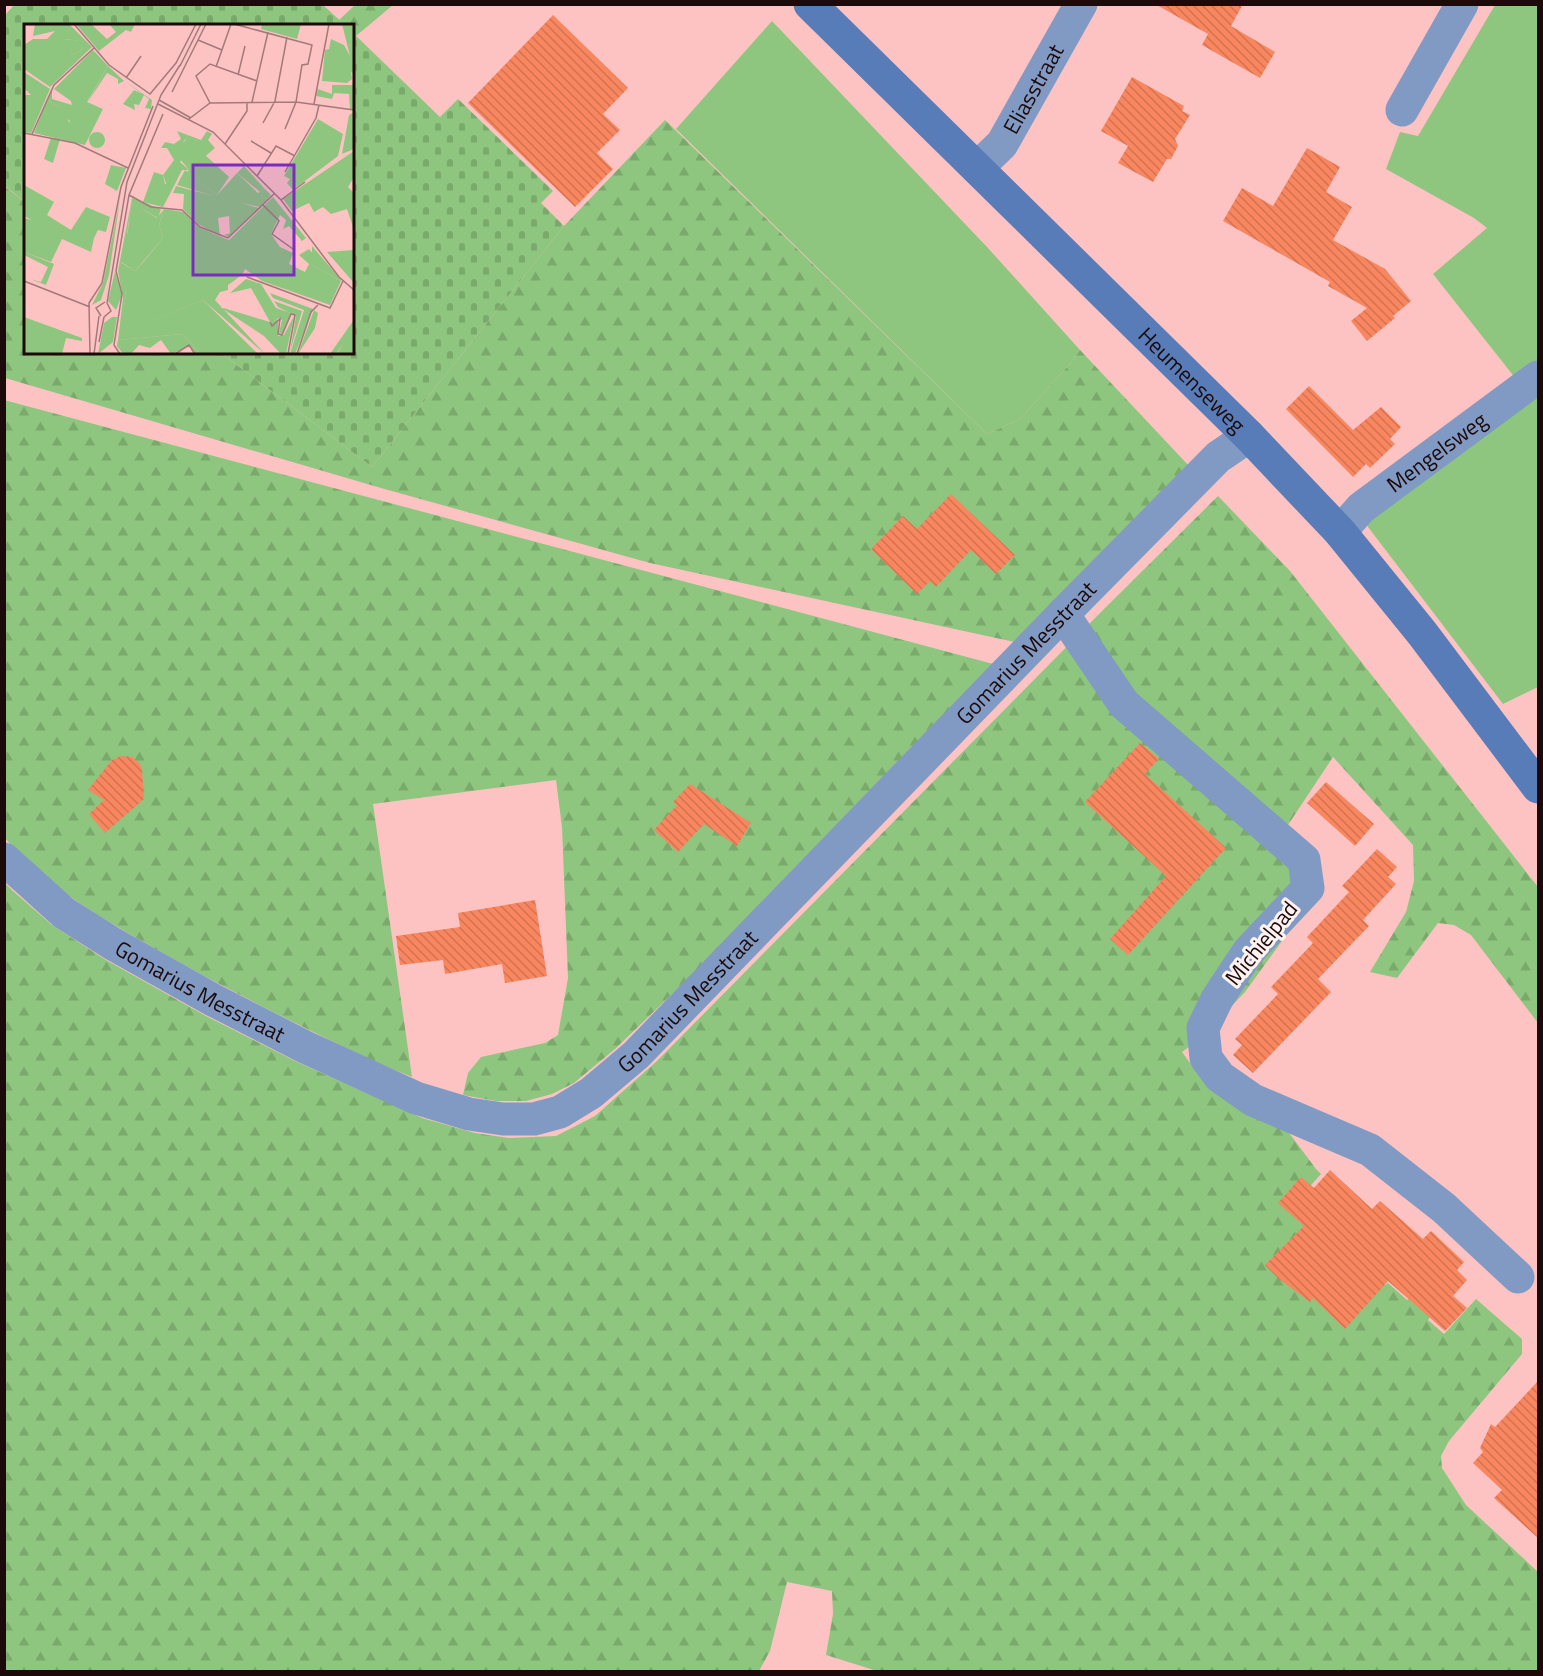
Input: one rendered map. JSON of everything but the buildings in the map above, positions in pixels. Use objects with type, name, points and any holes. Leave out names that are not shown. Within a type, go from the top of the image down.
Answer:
[{"type":"street","name":"Heumenseweg","points":[[810,4],[1249,436],[1340,532],[1422,633],[1539,787]]},
{"type":"street","name":"Eliasstraat","points":[[977,168],[1002,144],[1081,4]]},
{"type":"street","points":[[1401,110],[1462,4]]},
{"type":"street","name":"Mengelsweg","points":[[1340,532],[1361,508],[1539,376]]},
{"type":"street","name":"Gomarius Messtraat","points":[[4,859],[64,913],[113,944],[213,1000],[305,1047],[416,1098],[469,1114],[503,1119],[534,1119],[560,1112],[591,1094],[636,1055],[1218,457],[1249,436]]},
{"type":"street","name":"Michielpad","points":[[1064,614],[1124,704],[1304,860],[1308,888],[1248,952],[1217,999],[1203,1028],[1206,1058],[1220,1077],[1253,1100],[1370,1150],[1444,1208],[1518,1276]]},
{"type":"green space","points":[[15,4],[323,5],[344,24],[24,24],[24,201],[5,186],[5,15]]},
{"type":"green space","points":[[355,5],[393,5],[356,36],[354,24],[344,24],[339,20]]},
{"type":"green space","points":[[1495,5],[1538,5],[1538,363],[1516,379],[1433,274],[1487,228],[1474,218],[1386,169],[1400,132],[1418,136]]},
{"type":"green space","points":[[772,21],[987,247],[1080,350],[1020,419],[987,434],[676,129]]},
{"type":"green space","points":[[354,34],[440,117],[458,99],[553,191],[541,203],[564,226],[372,467],[222,354],[354,354]]},
{"type":"green space","points":[[665,120],[987,434],[1020,419],[1080,350],[1190,467],[1019,643],[650,563],[381,488],[5,378],[4,186],[24,201],[24,354],[222,354],[372,467],[564,226]]},
{"type":"green space","points":[[1538,394],[1538,687],[1503,704],[1365,523]]},
{"type":"green space","points":[[4,400],[997,665],[747,922],[615,1049],[574,1083],[552,1094],[526,1101],[496,1101],[463,1095],[468,1073],[481,1057],[545,1043],[558,1035],[568,978],[562,827],[556,780],[373,804],[412,1077],[275,1013],[184,965],[134,937],[55,886],[20,855],[5,838]]},
{"type":"green space","points":[[1218,496],[1290,571],[1538,887],[1538,1023],[1471,935],[1454,925],[1438,923],[1397,978],[1370,972],[1406,912],[1414,881],[1413,845],[1333,757],[1286,828],[1296,916],[1282,941],[1245,992],[1201,1038],[1182,1052],[1198,1074],[1281,1122],[1321,1174],[1295,1203],[1360,1265],[1385,1285],[1388,1283],[1407,1300],[1412,1296],[1432,1314],[1428,1320],[1444,1334],[1476,1299],[1522,1339],[1522,1354],[1449,1441],[1441,1456],[1442,1468],[1466,1505],[1538,1572],[1538,1671],[877,1671],[826,1655],[833,1614],[832,1591],[787,1582],[770,1651],[759,1671],[5,1671],[4,882],[52,925],[106,960],[206,1016],[295,1061],[422,1118],[475,1133],[509,1138],[556,1136],[595,1116],[657,1061]]}]
